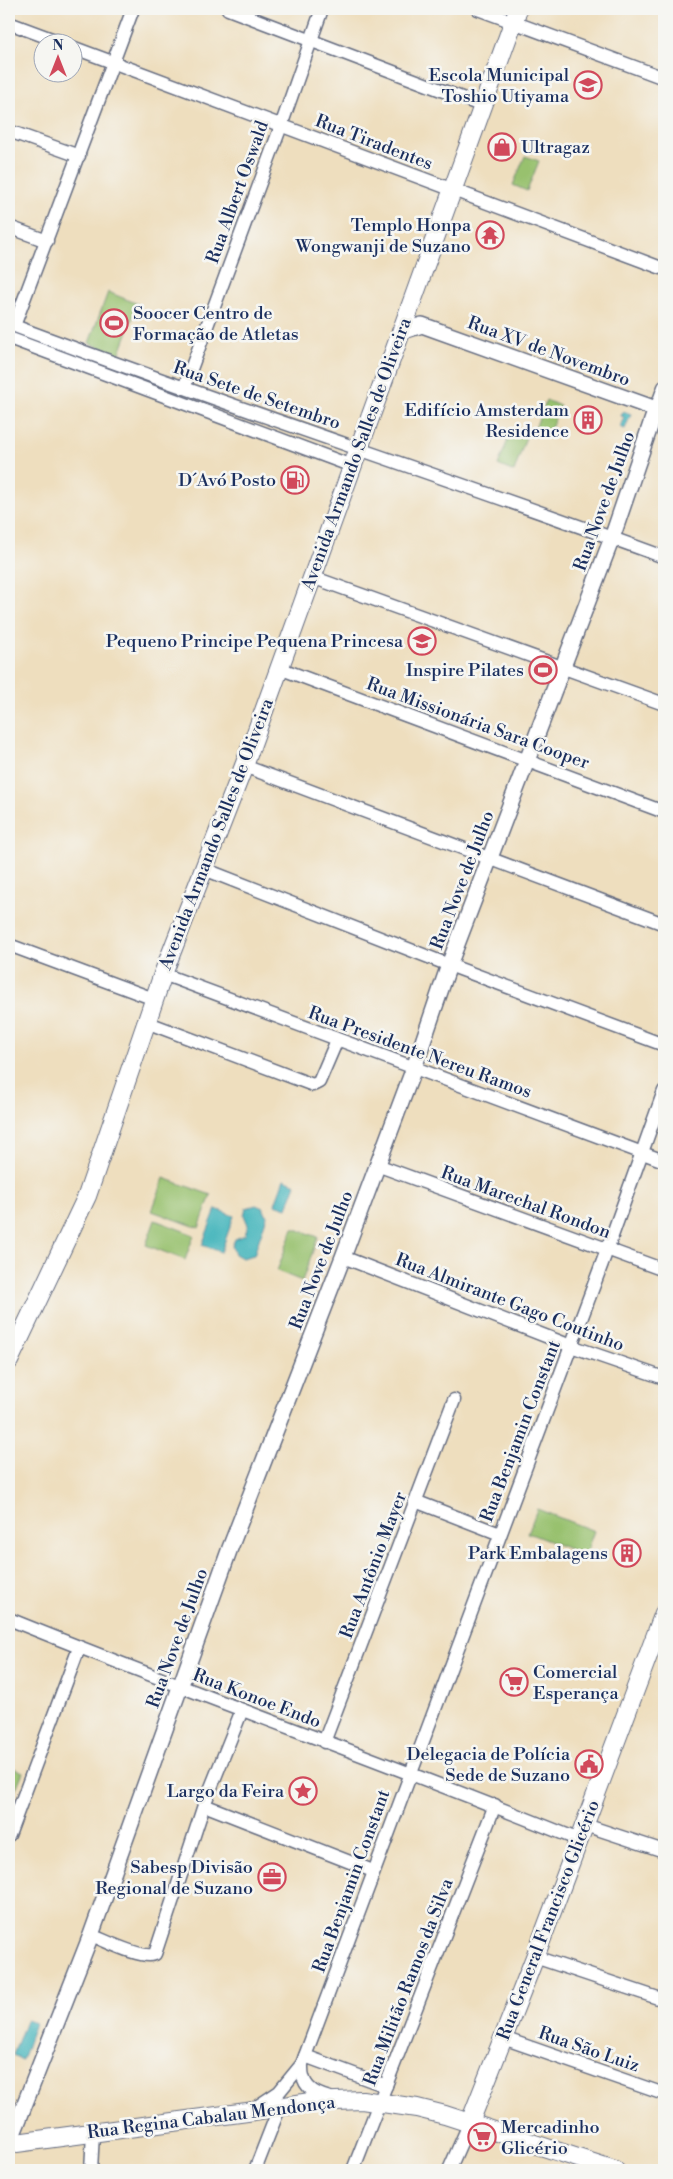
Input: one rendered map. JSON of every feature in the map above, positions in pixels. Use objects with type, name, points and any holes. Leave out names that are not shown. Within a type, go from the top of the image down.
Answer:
[{"type":"main road","name":"Avenida Armando Salles de Oliveira","points":[[9,1361],[87,1196],[163,974],[244,766],[516,16]]},
{"type":"main road","name":"Rua General Francisco Glicério","points":[[470,2122],[582,1832],[658,1647],[664,1613]]},
{"type":"main road","name":"Rua Regina Cabalau Mendonça","points":[[9,2144],[280,2106],[383,2094],[418,2108],[470,2122],[615,2170]]},
{"type":"street","points":[[11,325],[47,240],[133,9]]},
{"type":"street","points":[[228,9],[483,106]]},
{"type":"street","name":"Rua Albert Oswald","points":[[184,388],[281,126],[322,9]]},
{"type":"street","points":[[478,9],[516,16],[664,78]]},
{"type":"street","points":[[9,23],[33,32]]},
{"type":"street","name":"Rua Tiradentes","points":[[82,51],[664,269]]},
{"type":"street","points":[[9,131],[79,156]]},
{"type":"street","points":[[9,226],[47,240]]},
{"type":"street","points":[[400,332],[422,325],[411,302]]},
{"type":"street","name":"Rua Sete de Setembro","points":[[11,325],[263,417],[359,448],[664,557]]},
{"type":"street","name":"Rua XV de Novembro","points":[[422,325],[660,410]]},
{"type":"street","name":"Rua Sete de Setembro","points":[[9,338],[352,466]]},
{"type":"street","name":"Rua Nove de Julho","points":[[9,2144],[91,1935],[230,1548],[343,1257],[414,1068],[449,965],[660,410],[664,387]]},
{"type":"street","points":[[312,577],[664,704]]},
{"type":"street","name":"Rua Missionária Sara Cooper","points":[[279,668],[664,812]]},
{"type":"street","points":[[244,766],[664,924]]},
{"type":"street","points":[[204,869],[449,965],[664,1045]]},
{"type":"street","points":[[9,945],[154,999]]},
{"type":"street","name":"Rua Presidente Nereu Ramos","points":[[163,974],[664,1161]]},
{"type":"street","points":[[146,1022],[313,1085],[319,1082],[338,1040]]},
{"type":"street","name":"Rua Benjamin Constant","points":[[246,2112],[279,2092],[304,2060],[410,1772],[607,1250],[664,1091]]},
{"type":"street","name":"Rua Marechal Rondon","points":[[377,1165],[664,1270]]},
{"type":"street","name":"Rua Almirante Gago Coutinho","points":[[343,1257],[571,1346],[664,1378]]},
{"type":"street","name":"Rua Antônio Mayer","points":[[324,1742],[454,1400]]},
{"type":"street","points":[[415,1502],[500,1534]]},
{"type":"street","name":"Rua Konoe Endo","points":[[9,1619],[179,1687],[324,1742],[410,1772],[495,1806],[582,1832],[664,1851]]},
{"type":"street","points":[[9,1835],[79,1648]]},
{"type":"street","points":[[91,1935],[140,1954],[151,1956],[155,1954],[204,1805],[242,1710]]},
{"type":"street","points":[[204,1805],[373,1871]]},
{"type":"street","name":"Rua Militão Ramos da Silva","points":[[353,2170],[495,1806]]},
{"type":"street","points":[[535,1957],[664,2000]]},
{"type":"street","name":"Rua São Luiz","points":[[503,2038],[664,2094]]},
{"type":"street","points":[[344,2100],[328,2098],[309,2089],[303,2080],[304,2060],[383,2094]]},
{"type":"street","points":[[255,2170],[280,2106]]},
{"type":"street","name":"Rua General Francisco Glicério","points":[[449,2170],[470,2122]]},
{"type":"street","points":[[91,2170],[94,2133]]},
{"type":"green space","points":[[525,156],[539,161],[527,191],[513,185]]},
{"type":"green space","name":"Soocer Centro de Formação de Atletas","points":[[108,292],[138,304],[119,355],[89,343]]},
{"type":"green space","points":[[546,400],[560,406],[548,436],[534,431]]},
{"type":"green space","points":[[511,432],[526,437],[514,472],[498,465]]},
{"type":"green space","points":[[164,1178],[211,1195],[199,1228],[152,1211]]},
{"type":"green space","points":[[155,1220],[194,1235],[185,1260],[146,1245]]},
{"type":"green space","points":[[293,1228],[318,1237],[302,1281],[277,1271]]},
{"type":"green space","points":[[537,1509],[594,1531],[585,1555],[528,1533]]},
{"type":"green space","points":[[9,1766],[23,1772],[9,1805]]},
{"type":"water","points":[[623,411],[631,414],[625,429],[620,427],[624,417],[621,416]]},
{"type":"water","points":[[284,1179],[296,1184],[287,1208],[275,1204]]},
{"type":"water","points":[[256,1205],[263,1208],[267,1216],[254,1255],[242,1258],[235,1254],[232,1246],[235,1239],[245,1235],[248,1225],[244,1215],[246,1208]]},
{"type":"water","points":[[216,1209],[234,1216],[221,1252],[202,1245]]},
{"type":"water","points":[[26,2020],[35,2023],[22,2060],[13,2055]]},
{"type":"place","name":"Escola Municipal Toshio Utiyama","points":[[588,85]]},
{"type":"place","name":"Ultragaz","points":[[502,147]]},
{"type":"place","name":"Templo Honpa Wongwanji de Suzano","points":[[490,235]]},
{"type":"place","name":"Soocer Centro de Formação de Atletas","points":[[114,323]]},
{"type":"place","name":"Edifício Amsterdam Residence","points":[[588,420]]},
{"type":"place","name":"D´Avó Posto","points":[[295,480]]},
{"type":"place","name":"Pequeno Principe Pequena Princesa","points":[[422,641]]},
{"type":"place","name":"Inspire Pilates","points":[[543,670]]},
{"type":"place","name":"Park Embalagens","points":[[627,1553]]},
{"type":"place","name":"Comercial Esperança","points":[[514,1682]]},
{"type":"place","name":"Delegacia de Polícia Sede de Suzano","points":[[589,1764]]},
{"type":"place","name":"Largo da Feira","points":[[303,1791]]},
{"type":"place","name":"Sabesp Divisão Regional de Suzano","points":[[272,1877]]},
{"type":"place","name":"Mercadinho Glicério","points":[[482,2137]]}]
